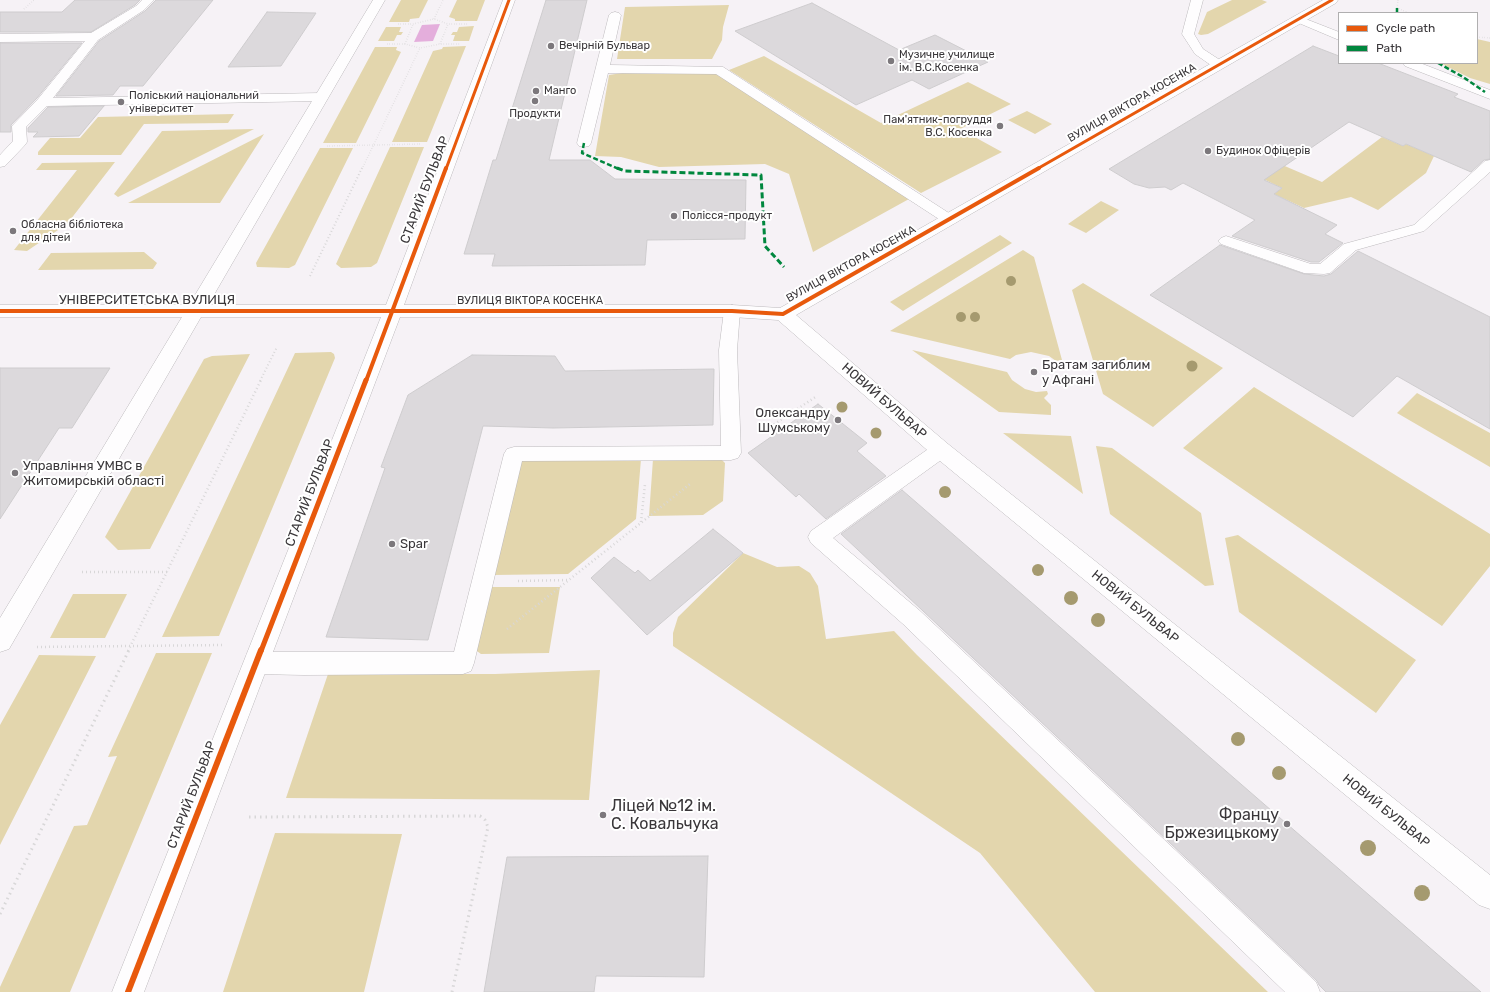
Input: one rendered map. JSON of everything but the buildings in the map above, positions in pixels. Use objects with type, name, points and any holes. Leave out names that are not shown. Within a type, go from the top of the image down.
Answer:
[{"type":"street","points":[[0,641],[379,0]]},
{"type":"street","name":"СТАРИЙ БУЛЬВАР","points":[[128,992],[393,310],[509,0]]},
{"type":"street","name":"ВУЛИЦЯ ВІКТОРА КОСЕНКА","points":[[294,311],[732,311],[783,314],[950,220],[1332,0]]},
{"type":"street","name":"УНІВЕРСИТЕТСЬКА ВУЛИЦЯ","points":[[0,311],[294,311]]},
{"type":"street","name":"НОВИЙ БУЛЬВАР","points":[[783,314],[941,450],[1490,894]]},
{"type":"lane","points":[[0,163],[20,142],[19,126],[43,102],[94,37],[140,8],[148,0]]},
{"type":"lane","points":[[1197,0],[1188,34],[1199,51],[1219,65]]},
{"type":"lane","points":[[584,143],[615,15]]},
{"type":"lane","points":[[1298,19],[1338,36]]},
{"type":"lane","points":[[0,38],[94,37]]},
{"type":"lane","points":[[1412,64],[1490,95]]},
{"type":"lane","points":[[603,69],[719,70],[950,220]]},
{"type":"lane","points":[[43,102],[321,97]]},
{"type":"lane","points":[[1226,241],[1310,269],[1324,270],[1350,247],[1419,228],[1490,164]]},
{"type":"lane","points":[[255,663],[463,663],[514,454],[731,453],[728,350],[732,311]]},
{"type":"lane","points":[[941,450],[818,537],[911,617],[1306,992]]},
{"type":"path","points":[[434,19],[443,0]]},
{"type":"path","points":[[1398,0],[1397,8],[1407,12]]},
{"type":"path","points":[[464,44],[440,44],[420,48],[405,44],[413,24],[434,19],[448,24],[472,24]]},
{"type":"path","points":[[440,44],[448,24]]},
{"type":"path","points":[[1478,37],[1490,38]]},
{"type":"path","points":[[310,276],[420,48]]},
{"type":"path","points":[[323,146],[423,144]]},
{"type":"path","points":[[0,914],[277,347]]},
{"type":"path","points":[[506,630],[641,522],[731,453],[817,396]]},
{"type":"path","points":[[641,522],[648,453]]},
{"type":"path","points":[[78,572],[167,572]]},
{"type":"path","points":[[483,582],[570,580]]},
{"type":"path","points":[[35,647],[224,645]]},
{"type":"path","points":[[249,817],[480,816],[485,820],[488,827],[452,992]]},
{"type":"shaded area","points":[[401,0],[428,0],[419,18],[410,19],[409,22],[389,22]]},
{"type":"shaded area","points":[[457,0],[485,0],[477,21],[455,21],[455,19],[449,17]]},
{"type":"shaded area","points":[[1232,0],[1262,0],[1267,2],[1208,34],[1198,34],[1207,12]]},
{"type":"shaded area","points":[[729,5],[723,27],[722,40],[712,59],[617,59],[625,7]]},
{"type":"shaded area","points":[[440,24],[433,41],[414,42],[422,25]]},
{"type":"shaded area","points":[[474,26],[469,41],[453,41],[455,35],[451,35],[453,32],[457,32],[459,27]]},
{"type":"shaded area","points":[[386,27],[401,27],[399,32],[403,32],[401,35],[397,35],[394,41],[378,41]]},
{"type":"shaded area","points":[[1478,39],[1490,42],[1490,84],[1470,78],[1442,64],[1478,64]]},
{"type":"shaded area","points":[[466,46],[427,142],[392,142],[433,51],[442,49],[443,47]]},
{"type":"shaded area","points":[[375,47],[397,47],[396,50],[401,52],[356,143],[323,143]]},
{"type":"shaded area","points":[[764,56],[881,123],[968,82],[1011,104],[960,129],[1002,152],[921,193],[729,70]]},
{"type":"shaded area","points":[[622,73],[717,73],[909,199],[813,252],[789,174],[765,164],[659,167],[621,157],[595,156],[609,75]]},
{"type":"shaded area","points":[[1027,111],[1052,124],[1035,134],[1008,120]]},
{"type":"shaded area","points":[[234,114],[228,123],[144,124],[121,155],[38,155],[38,152],[50,138],[80,138],[98,117]]},
{"type":"shaded area","points":[[254,129],[118,197],[114,194],[162,131]]},
{"type":"shaded area","points":[[264,134],[220,203],[128,203]]},
{"type":"shaded area","points":[[1382,137],[1403,146],[1406,144],[1434,156],[1426,173],[1378,210],[1351,197],[1304,208],[1274,194],[1282,188],[1259,177],[1280,164],[1322,182]]},
{"type":"shaded area","points":[[390,147],[424,147],[377,263],[371,267],[341,268],[336,264]]},
{"type":"shaded area","points":[[320,148],[353,148],[295,265],[289,268],[257,267],[256,263]]},
{"type":"shaded area","points":[[115,162],[67,224],[27,251],[14,250],[77,170],[36,170],[42,163]]},
{"type":"shaded area","points":[[1101,201],[1119,210],[1086,233],[1068,224]]},
{"type":"shaded area","points":[[1000,235],[1012,243],[903,311],[890,302]]},
{"type":"shaded area","points":[[1023,250],[1034,257],[1062,360],[1056,361],[1049,356],[1031,352],[1016,355],[1010,359],[890,331]]},
{"type":"shaded area","points":[[144,252],[157,263],[153,269],[38,270],[51,253]]},
{"type":"shaded area","points":[[1083,283],[1223,368],[1153,427],[1103,394],[1072,290]]},
{"type":"shaded area","points":[[912,350],[1007,372],[1012,380],[1025,389],[1036,392],[1047,391],[1048,394],[1044,398],[1051,405],[1051,415],[999,412]]},
{"type":"shaded area","points":[[331,352],[334,354],[335,358],[219,636],[162,637],[295,353]]},
{"type":"shaded area","points":[[250,354],[150,549],[118,550],[105,537],[204,359],[212,356]]},
{"type":"shaded area","points":[[1254,387],[1490,534],[1490,566],[1442,626],[1183,448]]},
{"type":"shaded area","points":[[1417,393],[1490,433],[1490,467],[1397,413]]},
{"type":"shaded area","points":[[1003,433],[1071,436],[1083,494]]},
{"type":"shaded area","points":[[1096,446],[1112,448],[1201,513],[1214,585],[1205,586],[1110,514]]},
{"type":"shaded area","points":[[719,457],[725,463],[723,501],[703,515],[649,516],[653,459]]},
{"type":"shaded area","points":[[521,459],[641,459],[636,519],[568,574],[493,575]]},
{"type":"shaded area","points":[[1238,535],[1416,660],[1376,713],[1239,612],[1225,538]]},
{"type":"shaded area","points":[[743,553],[777,567],[799,566],[810,573],[818,586],[826,639],[894,631],[917,655],[1268,992],[1095,992],[980,853],[673,646],[673,633],[678,617]]},
{"type":"shaded area","points":[[491,587],[560,587],[549,653],[481,654],[474,649]]},
{"type":"shaded area","points":[[73,594],[127,594],[105,638],[50,638]]},
{"type":"shaded area","points":[[156,653],[212,653],[70,992],[0,992],[0,987],[74,826],[87,825],[117,756],[108,757]]},
{"type":"shaded area","points":[[39,655],[96,656],[0,845],[0,725]]},
{"type":"shaded area","points":[[600,670],[589,800],[286,798],[328,674],[495,674]]},
{"type":"shaded area","points":[[275,833],[402,834],[364,992],[223,992]]},
{"type":"marked path","points":[[1440,64],[1485,92]]},
{"type":"marked path","points":[[584,143],[582,153],[625,171],[761,175],[765,246],[784,267]]},
{"type":"cycle path","points":[[128,992],[393,311],[509,0]]},
{"type":"cycle path","points":[[0,311],[732,311],[783,314],[1332,0]]},
{"type":"place","name":"Вечірній Бульвар","points":[[551,46]]},
{"type":"place","name":"Музичне училище ім. В.С.Косенка","points":[[891,61]]},
{"type":"place","name":"Манго","points":[[536,91]]},
{"type":"place","name":"Продукти","points":[[535,101]]},
{"type":"place","name":"Поліський національний університет","points":[[121,102]]},
{"type":"place","name":"Пам'ятник-погруддя В.С. Косенка","points":[[1000,126]]},
{"type":"place","name":"Будинок Офіцерів","points":[[1208,151]]},
{"type":"place","name":"Полісся-продукт","points":[[674,216]]},
{"type":"place","name":"Обласна бібліотека для дітей","points":[[13,231]]},
{"type":"place","name":"Братам загиблим у Афгані","points":[[1034,372]]},
{"type":"place","name":"Олександру Шумському","points":[[838,420]]},
{"type":"place","name":"Управління УМВС в Житомирській області","points":[[15,473]]},
{"type":"place","name":"Spar","points":[[392,544]]},
{"type":"place","name":"Ліцей №12 ім. С. Ковальчука","points":[[603,815]]},
{"type":"place","name":"Францу Бржезицькому","points":[[1287,824]]}]
